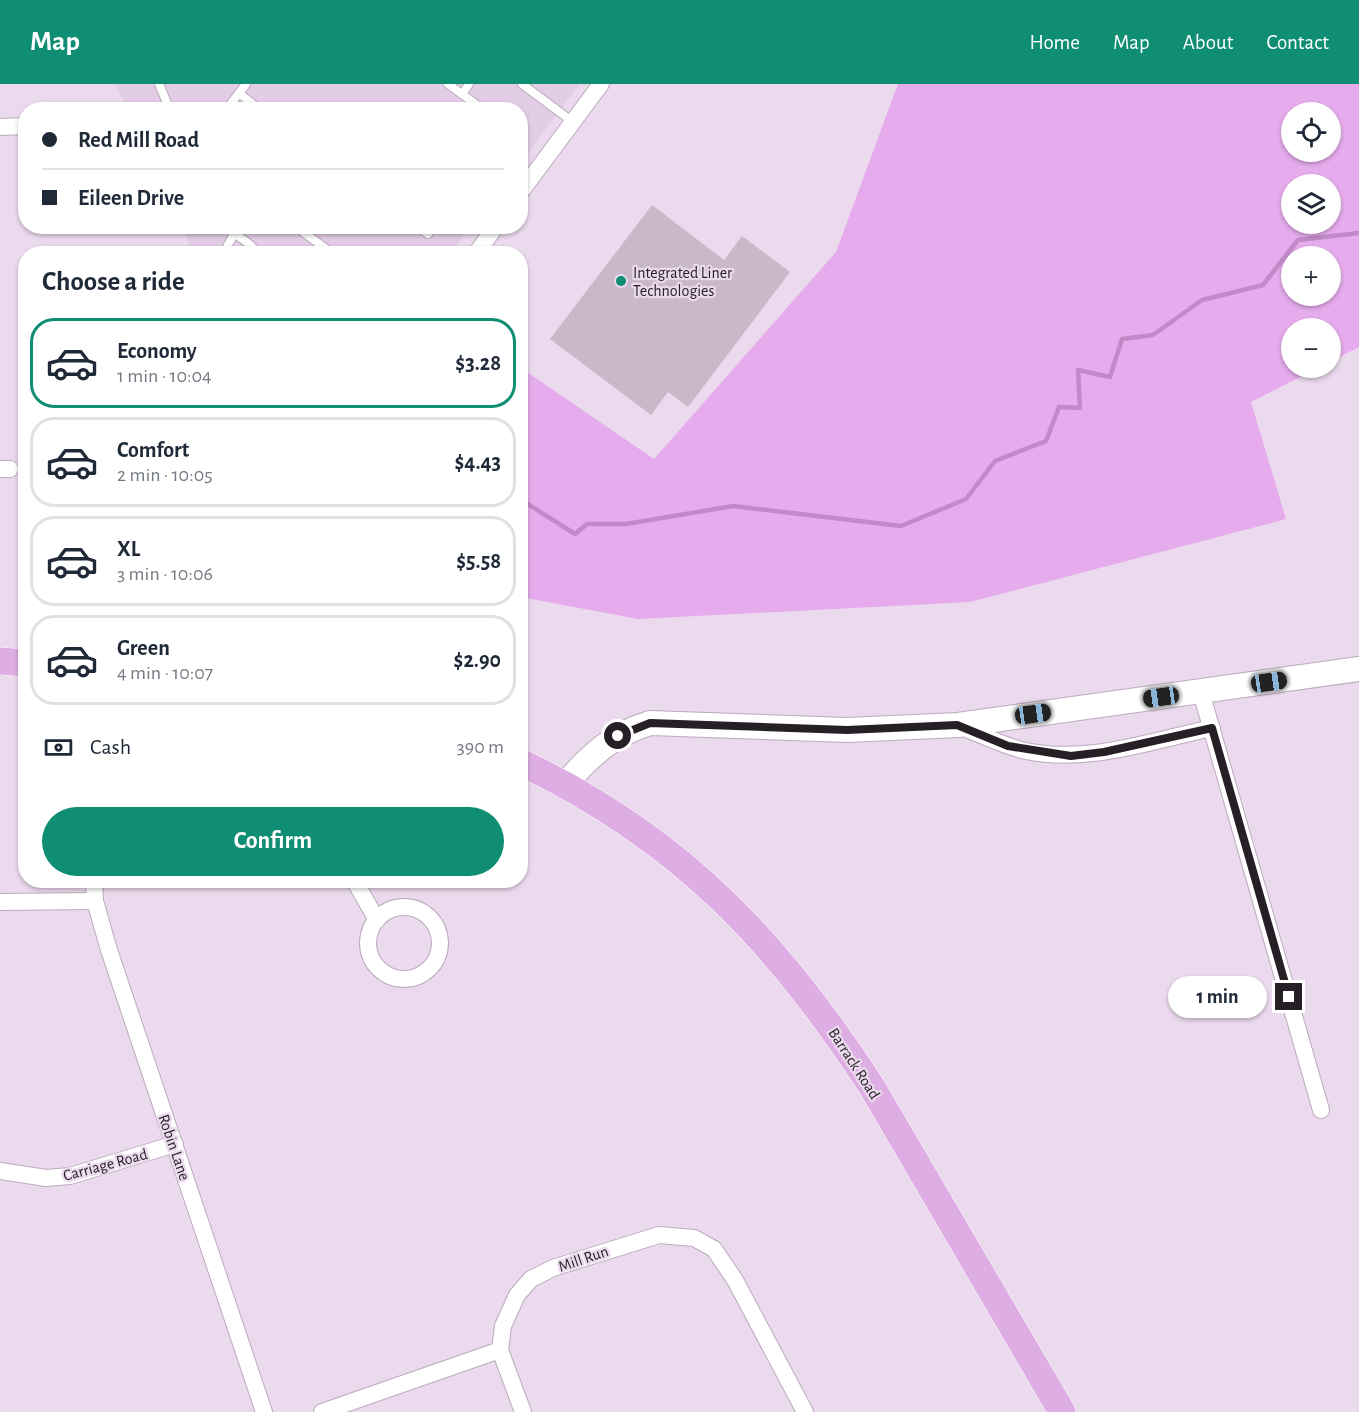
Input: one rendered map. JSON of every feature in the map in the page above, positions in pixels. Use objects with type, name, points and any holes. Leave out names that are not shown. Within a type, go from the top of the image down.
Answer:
[{"type":"main road","points":[[0,660],[18,662]]},
{"type":"main road","name":"Barrack Road","points":[[528,766],[566,783],[627,821],[699,878],[759,935],[805,992],[872,1087],[1062,1412]]},
{"type":"street","points":[[528,182],[601,84]]},
{"type":"street","points":[[0,127],[18,126]]},
{"type":"street","points":[[566,783],[605,743],[631,729],[650,723],[847,730],[957,725],[1359,669]]},
{"type":"street","points":[[1201,692],[1321,1110]]},
{"type":"street","points":[[957,725],[1008,746],[1071,756],[1104,752],[1212,728]]},
{"type":"street","name":"Robin Lane","points":[[94,888],[94,901],[264,1412]]},
{"type":"street","points":[[359,888],[377,920]]},
{"type":"street","points":[[0,902],[94,901]]},
{"type":"street","points":[[408,907],[430,917],[440,938],[436,960],[429,970],[407,979],[384,973],[375,964],[369,948],[371,930],[377,920],[386,912],[408,907]]},
{"type":"street","name":"Carriage Road","points":[[0,1171],[46,1179],[70,1176],[175,1144]]},
{"type":"street","name":"Mill Run","points":[[500,1350],[503,1326],[517,1295],[531,1280],[553,1268],[659,1235],[694,1238],[714,1249],[735,1280],[804,1412]]},
{"type":"street","points":[[322,1412],[500,1350],[523,1412]]},
{"type":"lane","points":[[159,84],[167,102]]},
{"type":"lane","points":[[232,102],[246,84]]},
{"type":"lane","points":[[448,84],[473,102]]},
{"type":"lane","points":[[462,94],[469,84]]},
{"type":"lane","points":[[522,84],[573,122]]},
{"type":"lane","points":[[238,93],[250,102]]},
{"type":"lane","points":[[238,234],[254,246]]},
{"type":"lane","points":[[306,234],[322,246]]},
{"type":"shaded area","points":[[115,84],[580,84],[528,153],[528,102],[124,102]]},
{"type":"shaded area","points":[[898,84],[1359,84],[1359,347],[1341,356],[1341,318],[1281,318],[1281,378],[1298,378],[1251,402],[1286,519],[970,602],[638,619],[528,598],[528,373],[654,459],[836,252]]},
{"type":"shaded area","points":[[186,234],[466,234],[456,246],[189,246]]},
{"type":"building","points":[[652,205],[724,260],[742,236],[790,272],[688,407],[668,392],[651,415],[550,339]]},
{"type":"waterway","points":[[528,504],[575,534],[587,524],[626,524],[733,506],[901,526],[966,499],[995,461],[1046,441],[1059,407],[1080,408],[1078,370],[1110,377],[1122,339],[1153,335],[1202,300],[1263,285],[1298,240],[1359,233]]},
{"type":"place","name":"Integrated Liner Technologies","points":[[621,281]]},
{"type":"route","points":[[618,736],[650,723],[847,730],[957,725],[1008,746],[1051,755],[1071,756],[1104,752],[1212,728],[1289,997]]}]
